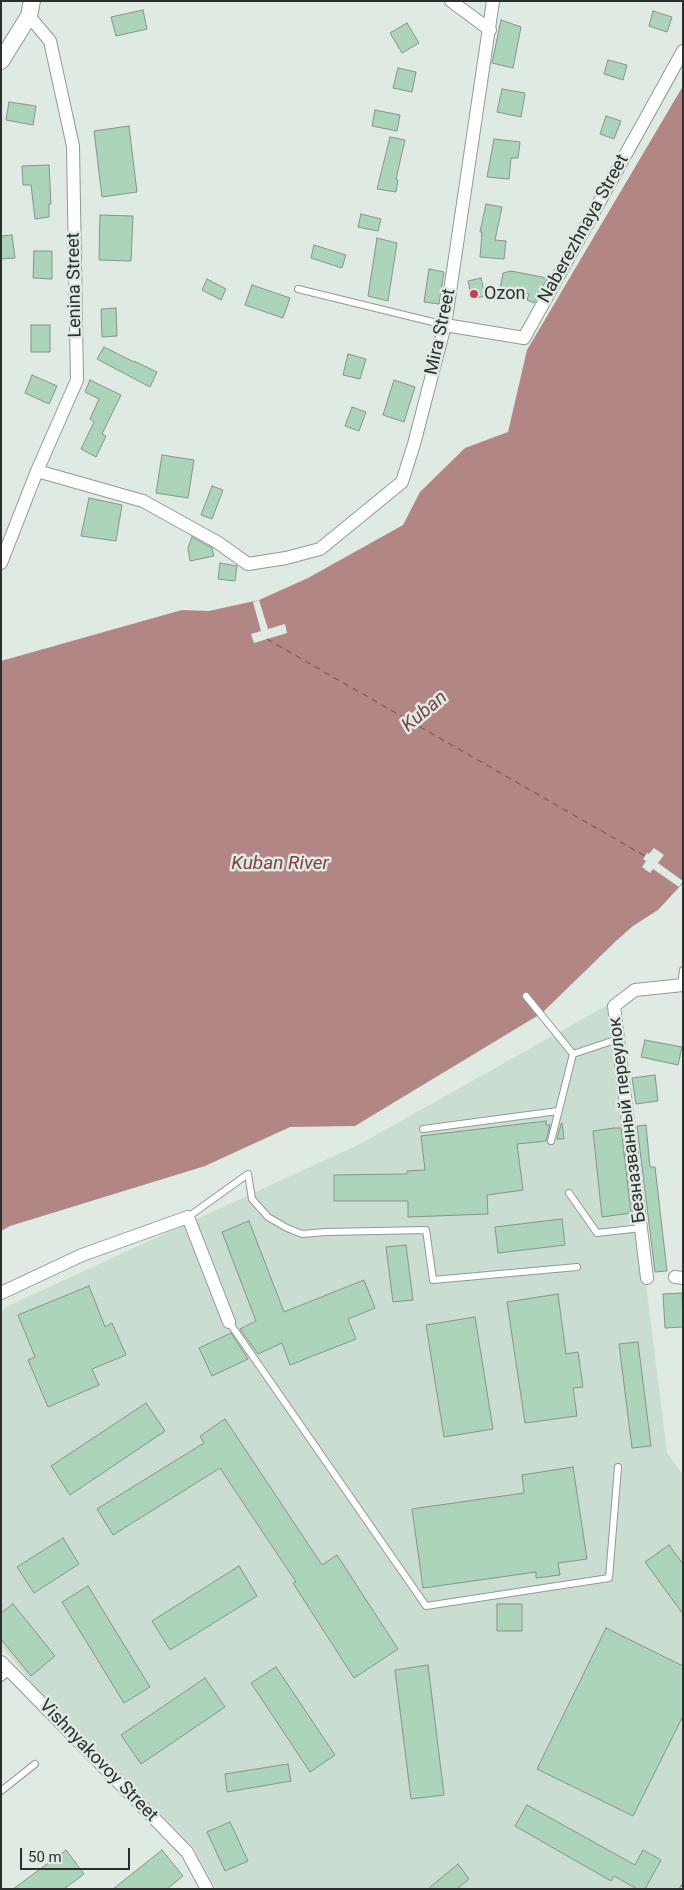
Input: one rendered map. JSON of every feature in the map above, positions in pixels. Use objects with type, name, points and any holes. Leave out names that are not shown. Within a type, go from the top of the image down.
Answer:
[{"type":"street","points":[[451,1],[490,30]]},
{"type":"street","name":"Mira Street","points":[[37,471],[142,501],[217,542],[248,564],[286,558],[320,549],[402,482],[414,444],[445,324],[493,1]]},
{"type":"street","points":[[1,61],[31,8]]},
{"type":"street","name":"Lenina Street","points":[[1,563],[37,471],[77,380],[73,146],[50,41],[31,8]]},
{"type":"street","name":"Naberezhnaya Street","points":[[445,324],[524,338],[683,51]]},
{"type":"street","name":"Безназванный переулок","points":[[647,1278],[614,1006],[635,990],[682,985]]},
{"type":"street","points":[[1,1293],[82,1255],[188,1217],[229,1322]]},
{"type":"street","name":"Vishnyakovoy Street","points":[[4,1670],[187,1852],[206,1889]]},
{"type":"lane","points":[[298,289],[445,324]]},
{"type":"lane","points":[[682,985],[683,970]]},
{"type":"lane","points":[[526,996],[573,1054]]},
{"type":"lane","points":[[573,1054],[618,1039]]},
{"type":"lane","points":[[551,1141],[573,1054]]},
{"type":"lane","points":[[423,1129],[558,1111]]},
{"type":"lane","points":[[188,1217],[248,1174],[252,1199],[268,1216],[287,1228],[302,1234],[426,1230],[433,1280],[578,1267]]},
{"type":"lane","points":[[569,1193],[597,1233],[641,1228]]},
{"type":"lane","points":[[229,1322],[426,1606],[609,1578],[618,1467]]},
{"type":"lane","points":[[1,1791],[35,1764]]},
{"type":"shaded area","points":[[611,1003],[667,1453],[683,1475],[683,1889],[216,1889],[193,1847],[35,1687],[1,1645],[1,1313],[8,1306],[360,1144]]},
{"type":"water","name":"Kuban River","points":[[683,86],[683,883],[658,910],[633,926],[616,941],[542,1013],[355,1126],[290,1127],[205,1166],[10,1226],[1,1231],[1,661],[182,610],[209,611],[259,600],[308,578],[403,525],[420,492],[465,448],[508,432],[527,350]]},
{"type":"pier","points":[[259,600],[268,629],[285,624],[287,633],[254,643],[251,634],[261,631],[253,602]]},
{"type":"pier","points":[[654,848],[664,855],[658,863],[683,881],[679,887],[653,869],[650,873],[642,867],[646,861],[643,859]]},
{"type":"building","points":[[143,10],[147,29],[116,36],[111,17]]},
{"type":"building","points":[[653,11],[672,17],[667,32],[649,26]]},
{"type":"building","points":[[501,20],[521,27],[513,68],[492,63]]},
{"type":"building","points":[[407,23],[419,43],[402,53],[390,33]]},
{"type":"building","points":[[608,60],[627,65],[623,80],[604,74]]},
{"type":"building","points":[[398,68],[416,72],[412,92],[393,88]]},
{"type":"building","points":[[502,89],[525,93],[521,117],[497,112]]},
{"type":"building","points":[[9,102],[36,106],[33,125],[6,120]]},
{"type":"building","points":[[375,110],[400,115],[397,131],[372,126]]},
{"type":"building","points":[[606,116],[621,121],[614,139],[600,134]]},
{"type":"building","points":[[129,126],[137,192],[102,197],[94,131]]},
{"type":"building","points":[[390,137],[405,140],[396,179],[398,180],[396,192],[377,189]]},
{"type":"building","points":[[494,139],[520,142],[518,158],[511,158],[509,179],[487,177]]},
{"type":"building","points":[[49,165],[51,204],[49,204],[49,217],[35,219],[31,185],[23,185],[22,166]]},
{"type":"building","points":[[486,204],[502,207],[495,240],[506,241],[504,259],[480,257],[482,232],[480,232]]},
{"type":"building","points":[[361,214],[381,219],[378,231],[358,227]]},
{"type":"building","points":[[100,215],[133,216],[131,261],[99,260]]},
{"type":"building","points":[[12,235],[15,258],[1,259],[1,236]]},
{"type":"building","points":[[377,238],[397,243],[388,301],[368,296]]},
{"type":"building","points":[[314,245],[346,255],[342,268],[311,258]]},
{"type":"building","points":[[34,251],[52,251],[52,279],[33,278]]},
{"type":"building","points":[[429,269],[444,272],[439,304],[424,302]]},
{"type":"building","points":[[511,271],[547,279],[534,303],[527,300],[529,294],[500,289],[503,273]]},
{"type":"building","points":[[481,278],[485,296],[472,299],[468,281]]},
{"type":"building","points":[[207,279],[226,289],[221,300],[202,290]]},
{"type":"building","points":[[252,285],[290,298],[283,318],[245,305]]},
{"type":"building","points":[[116,308],[117,336],[102,337],[101,309]]},
{"type":"building","points":[[31,325],[50,325],[50,352],[31,352]]},
{"type":"building","points":[[104,347],[157,372],[150,387],[97,359]]},
{"type":"building","points":[[348,354],[366,359],[360,379],[343,375]]},
{"type":"building","points":[[32,375],[57,386],[49,404],[25,393]]},
{"type":"building","points":[[90,380],[121,395],[102,434],[106,436],[96,457],[81,449],[94,422],[90,419],[99,399],[85,392]]},
{"type":"building","points":[[394,380],[415,387],[404,422],[383,415]]},
{"type":"building","points":[[352,407],[366,412],[359,431],[345,426]]},
{"type":"building","points":[[162,455],[194,460],[188,498],[156,493]]},
{"type":"building","points":[[212,486],[223,490],[212,519],[201,515]]},
{"type":"building","points":[[89,498],[122,505],[116,541],[81,536]]},
{"type":"building","points":[[192,537],[212,548],[214,556],[190,561],[188,548]]},
{"type":"building","points":[[220,563],[237,566],[235,581],[218,579]]},
{"type":"building","points":[[645,1040],[682,1047],[678,1065],[641,1057]]},
{"type":"building","points":[[655,1075],[658,1101],[636,1104],[632,1078]]},
{"type":"building","points":[[546,1121],[546,1125],[550,1125],[546,1141],[517,1144],[523,1190],[487,1195],[488,1214],[408,1217],[408,1201],[334,1201],[334,1175],[407,1174],[407,1171],[425,1170],[421,1136]]},
{"type":"building","points":[[561,1124],[564,1139],[557,1139]]},
{"type":"building","points":[[646,1125],[650,1167],[655,1167],[667,1271],[655,1272],[637,1126]]},
{"type":"building","points":[[621,1128],[631,1213],[602,1217],[593,1131]]},
{"type":"building","points":[[562,1219],[565,1245],[498,1253],[495,1227]]},
{"type":"building","points":[[249,1221],[284,1312],[364,1280],[375,1308],[348,1319],[356,1339],[290,1365],[282,1343],[258,1354],[240,1329],[256,1321],[222,1232]]},
{"type":"building","points":[[406,1245],[413,1300],[393,1302],[386,1247]]},
{"type":"building","points":[[89,1286],[105,1327],[112,1323],[126,1355],[92,1369],[99,1385],[48,1407],[28,1360],[35,1357],[18,1315]]},
{"type":"building","points":[[682,1293],[683,1327],[665,1328],[663,1294]]},
{"type":"building","points":[[558,1294],[566,1354],[578,1352],[583,1387],[573,1388],[577,1416],[525,1423],[507,1302]]},
{"type":"building","points":[[475,1317],[493,1429],[444,1437],[426,1325]]},
{"type":"building","points":[[231,1333],[248,1359],[212,1376],[199,1348]]},
{"type":"building","points":[[638,1342],[651,1446],[632,1448],[619,1344]]},
{"type":"building","points":[[146,1403],[165,1431],[70,1495],[51,1466]]},
{"type":"building","points":[[225,1419],[322,1565],[337,1555],[398,1649],[354,1678],[293,1583],[296,1582],[220,1468],[113,1535],[97,1509],[204,1443],[200,1436]]},
{"type":"building","points":[[573,1467],[587,1559],[558,1563],[560,1575],[536,1578],[536,1572],[423,1588],[412,1509],[524,1493],[522,1475]]},
{"type":"building","points":[[63,1538],[79,1564],[34,1593],[17,1567]]},
{"type":"building","points":[[669,1545],[683,1564],[683,1614],[645,1562]]},
{"type":"building","points":[[239,1566],[257,1596],[170,1650],[152,1621]]},
{"type":"building","points":[[88,1586],[150,1687],[124,1703],[62,1602]]},
{"type":"building","points":[[13,1604],[55,1656],[31,1676],[1,1639],[1,1613]]},
{"type":"building","points":[[497,1604],[522,1604],[522,1631],[497,1631]]},
{"type":"building","points":[[606,1628],[683,1666],[683,1716],[633,1816],[537,1769]]},
{"type":"building","points":[[428,1665],[444,1795],[411,1799],[395,1670]]},
{"type":"building","points":[[276,1667],[335,1755],[310,1772],[251,1683]]},
{"type":"building","points":[[205,1678],[225,1707],[141,1764],[121,1735]]},
{"type":"building","points":[[288,1764],[291,1781],[227,1792],[225,1774]]},
{"type":"building","points":[[527,1805],[635,1865],[643,1850],[661,1860],[645,1889],[637,1889],[614,1876],[611,1881],[515,1826]]},
{"type":"building","points":[[230,1822],[248,1861],[225,1871],[207,1832]]},
{"type":"building","points":[[66,1850],[84,1874],[64,1889],[13,1889]]},
{"type":"building","points":[[162,1850],[183,1876],[167,1889],[113,1889]]},
{"type":"building","points":[[458,1864],[469,1879],[457,1889],[428,1889]]},
{"type":"ferry route","points":[[267,639],[645,856]]},
{"type":"place","name":"Ozon","points":[[474,294]]},
{"type":"water label","name":"Kuban","points":[[425,712]]}]
